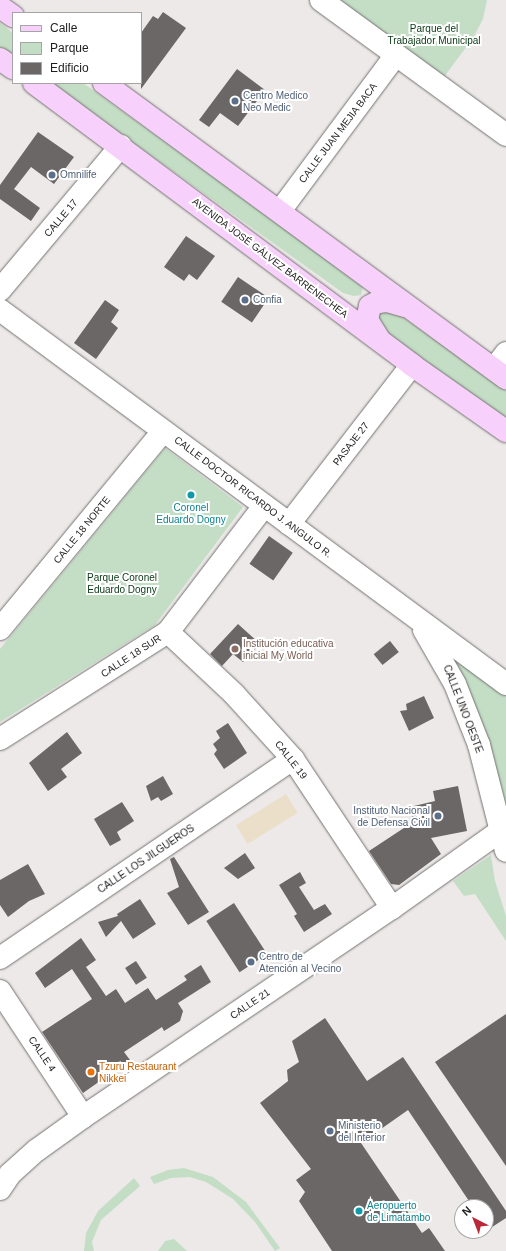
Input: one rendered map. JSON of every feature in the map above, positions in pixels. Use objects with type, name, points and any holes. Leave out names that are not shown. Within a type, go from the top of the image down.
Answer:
[{"type":"main road","points":[[0,7],[12,15]]},
{"type":"main road","points":[[0,59],[12,67]]},
{"type":"main road","name":"AVENIDA JOSÉ GÁLVEZ BARRENECHEA","points":[[35,84],[121,146],[412,365],[506,431]]},
{"type":"main road","points":[[105,84],[280,211],[357,270],[410,307],[502,366]]},
{"type":"main road","points":[[327,301],[351,304],[362,298],[366,286],[357,270]]},
{"type":"main road","points":[[380,341],[367,320],[370,306],[378,302],[387,301],[410,307]]},
{"type":"street","points":[[321,0],[506,134]]},
{"type":"street","name":"CALLE JUAN MEJIA BACA","points":[[280,211],[396,55]]},
{"type":"street","name":"CALLE 17","points":[[0,290],[121,146]]},
{"type":"street","name":"CALLE DOCTOR RICARDO J. ANGULO R.","points":[[0,310],[506,684]]},
{"type":"street","name":"PASAJE 27","points":[[289,524],[412,365]]},
{"type":"street","name":"CALLE 18 NORTE","points":[[0,630],[163,430]]},
{"type":"street","name":"CALLE 18 SUR","points":[[0,739],[168,632],[264,506]]},
{"type":"street","name":"CALLE UNO OESTE","points":[[418,620],[445,662],[479,745],[504,837]]},
{"type":"street","name":"CALLE 19","points":[[168,632],[234,694],[293,759],[392,908]]},
{"type":"street","name":"CALLE LOS JILGUEROS","points":[[0,958],[293,759]]},
{"type":"street","name":"CALLE 21","points":[[0,1189],[10,1174],[37,1150],[83,1117],[392,908],[504,837]]},
{"type":"street","name":"CALLE 4","points":[[0,991],[83,1117]]},
{"type":"shaded area","points":[[286,794],[298,813],[248,844],[236,825]]},
{"type":"green space","name":"Parque del Trabajador Municipal","points":[[331,0],[487,0],[483,19],[473,38],[441,81]]},
{"type":"green space","points":[[0,23],[12,32],[12,55],[0,47]]},
{"type":"green space","points":[[51,84],[84,84],[357,281],[363,287],[361,295],[354,296],[343,293]]},
{"type":"green space","points":[[379,310],[393,310],[506,391],[506,421],[384,337],[375,316]]},
{"type":"green space","name":"Parque Coronel Eduardo Dogny","points":[[165,448],[243,507],[155,625],[0,722],[0,649]]},
{"type":"green space","points":[[453,657],[460,660],[506,696],[506,809]]},
{"type":"green space","points":[[491,855],[495,881],[506,916],[506,941],[475,894],[464,896],[453,881]]},
{"type":"green space","points":[[184,1168],[213,1177],[246,1202],[280,1248],[275,1251],[255,1222],[233,1199],[206,1182],[190,1177],[171,1178],[154,1184],[150,1177],[168,1170]]},
{"type":"green space","points":[[134,1178],[140,1186],[101,1220],[92,1242],[94,1251],[84,1251],[86,1233],[98,1211]]},
{"type":"green space","points":[[174,1239],[187,1251],[158,1251],[165,1241]]},
{"type":"building","points":[[163,12],[186,28],[141,89],[142,32],[153,16],[158,19]]},
{"type":"building","name":"Centro Medico Neo Medic","points":[[237,69],[265,90],[238,126],[220,113],[209,127],[199,120]]},
{"type":"building","name":"Omnilife","points":[[38,132],[74,157],[54,184],[31,167],[14,189],[40,208],[31,221],[0,199],[0,185]]},
{"type":"building","points":[[186,236],[215,256],[197,280],[189,274],[184,281],[164,267]]},
{"type":"building","name":"Confia","points":[[238,277],[269,298],[252,323],[221,302]]},
{"type":"building","points":[[105,300],[119,310],[111,322],[118,328],[96,359],[74,343]]},
{"type":"building","points":[[269,536],[293,553],[273,580],[249,564]]},
{"type":"building","name":"Institución educativa inicial My World","points":[[238,624],[260,644],[243,662],[233,654],[222,666],[210,654]]},
{"type":"building","points":[[390,641],[399,652],[382,665],[374,654]]},
{"type":"building","points":[[424,696],[434,718],[409,731],[400,711],[407,710],[406,704]]},
{"type":"building","points":[[228,723],[247,753],[224,769],[214,754],[217,750],[213,744],[220,738],[216,731]]},
{"type":"building","points":[[67,732],[82,753],[61,769],[67,777],[48,791],[29,763]]},
{"type":"building","points":[[163,776],[173,794],[161,801],[158,797],[151,801],[146,786]]},
{"type":"building","points":[[458,786],[467,831],[431,838],[441,854],[399,885],[391,884],[369,851],[413,822],[410,807],[435,801],[433,791]]},
{"type":"building","points":[[122,802],[134,821],[117,832],[121,840],[110,846],[94,819]]},
{"type":"building","points":[[245,853],[255,868],[238,879],[224,868]]},
{"type":"building","points":[[174,857],[209,912],[188,925],[167,893],[179,887],[170,859]]},
{"type":"building","points":[[28,864],[45,894],[29,901],[8,917],[0,905],[0,880]]},
{"type":"building","points":[[300,872],[306,883],[299,887],[314,910],[325,904],[332,914],[304,932],[294,916],[297,914],[279,885]]},
{"type":"building","points":[[140,899],[156,924],[133,939],[121,921],[106,937],[98,922],[118,916],[117,914]]},
{"type":"building","points":[[234,903],[267,954],[240,972],[206,921]]},
{"type":"building","points":[[81,938],[96,960],[86,967],[106,996],[116,989],[125,1003],[148,988],[156,1000],[187,980],[184,976],[201,965],[211,982],[178,1003],[183,1011],[180,1021],[164,1031],[162,1027],[124,1052],[130,1060],[83,1093],[42,1032],[92,999],[72,969],[45,988],[35,973]]},
{"type":"building","points":[[136,961],[147,978],[136,985],[125,968]]},
{"type":"building","points":[[506,1014],[506,1166],[435,1062]]},
{"type":"building","name":"Ministerio del Interior","points":[[325,1018],[367,1081],[403,1057],[506,1211],[506,1218],[494,1226],[494,1199],[468,1199],[408,1110],[361,1143],[422,1233],[429,1228],[445,1251],[332,1251],[299,1201],[305,1192],[296,1180],[311,1169],[260,1103],[288,1081],[287,1070],[299,1062],[292,1041]]},
{"type":"place","name":"Centro Medico Neo Medic","points":[[235,101]]},
{"type":"place","name":"Omnilife","points":[[52,175]]},
{"type":"place","name":"Confia","points":[[245,300]]},
{"type":"place","name":"Coronel Eduardo Dogny","points":[[191,495]]},
{"type":"place","name":"Institución educativa inicial My World","points":[[235,649]]},
{"type":"place","name":"Instituto Nacional de Defensa Civil","points":[[438,816]]},
{"type":"place","name":"Centro de Atención al Vecino","points":[[251,962]]},
{"type":"place","name":"Tzuru Restaurant Nikkei","points":[[91,1072]]},
{"type":"place","name":"Ministerio del Interior","points":[[330,1131]]},
{"type":"place","name":"Aeropuerto de Limatambo","points":[[359,1211]]}]
